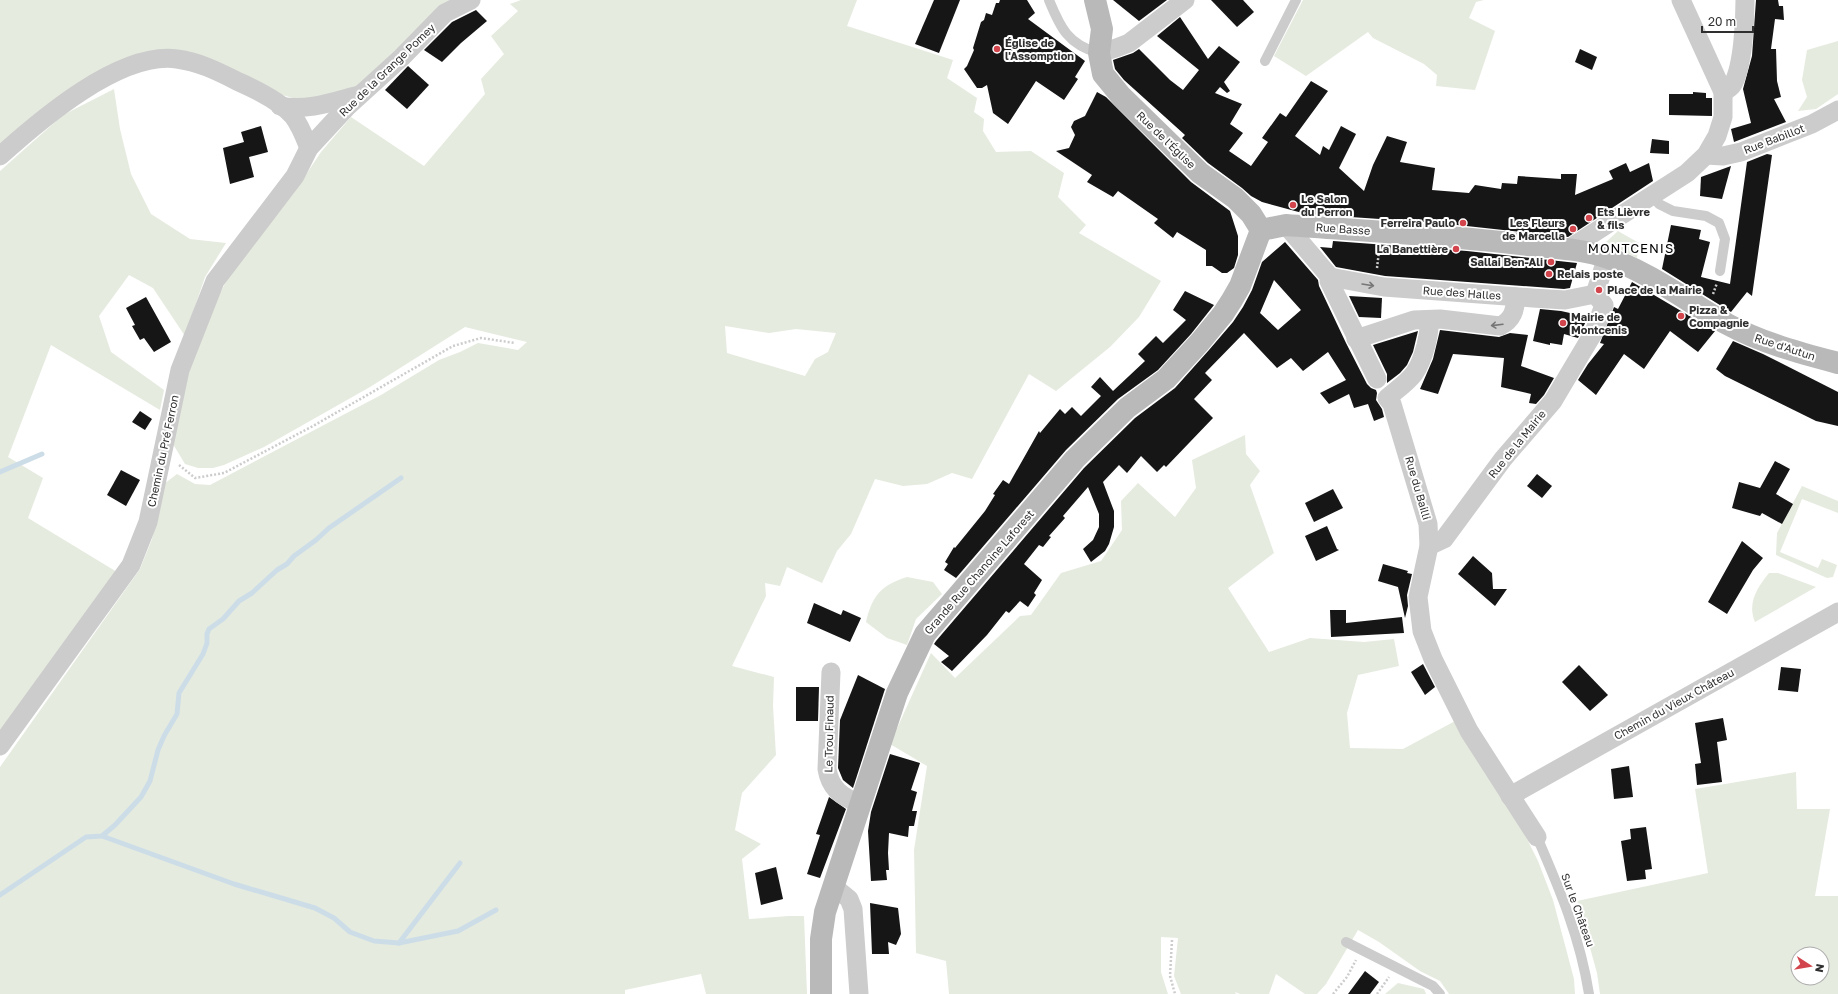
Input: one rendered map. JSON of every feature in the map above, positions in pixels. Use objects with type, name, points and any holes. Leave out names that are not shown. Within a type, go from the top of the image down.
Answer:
[{"type":"main road","points":[[1095,0],[1102,29],[1099,53]]},
{"type":"main road","name":"Rue de l'Église","points":[[1099,53],[1103,74],[1121,96],[1200,173],[1235,198],[1251,214],[1261,230]]},
{"type":"main road","name":"Rue Basse","points":[[1261,230],[1286,225],[1473,238],[1567,250],[1607,257]]},
{"type":"main road","name":"Grande Rue Chanoine Laforest","points":[[821,994],[821,939],[825,912],[897,693],[925,634],[1075,459],[1127,408],[1166,379],[1200,342],[1223,314],[1240,286],[1261,230]]},
{"type":"main road","name":"Rue d'Autun","points":[[1607,257],[1651,278],[1755,338],[1838,363]]},
{"type":"street","name":"Rue de la Grange Pomey","points":[[309,148],[445,13],[471,0]]},
{"type":"street","points":[[1099,53],[1129,43],[1185,0]]},
{"type":"street","points":[[1567,250],[1687,173],[1706,155],[1717,136],[1723,117],[1723,92],[1681,0]]},
{"type":"street","points":[[1723,92],[1733,84],[1740,60],[1745,0]]},
{"type":"street","points":[[0,156],[45,116],[90,86],[123,70],[146,62],[164,59],[177,59],[210,67],[249,86],[294,117],[309,148]]},
{"type":"street","points":[[280,106],[296,108],[316,106],[361,95]]},
{"type":"street","name":"Rue Babillot","points":[[1706,155],[1723,156],[1741,152],[1812,124],[1838,110]]},
{"type":"street","name":"Chemin du Pré Ferron","points":[[0,746],[131,565],[148,522],[180,370],[215,281],[295,176],[309,148]]},
{"type":"street","points":[[1286,225],[1330,277],[1329,281],[1377,380]]},
{"type":"street","points":[[1595,294],[1607,257]]},
{"type":"street","name":"Rue des Halles","points":[[1330,277],[1375,286],[1516,297],[1565,300],[1595,294]]},
{"type":"street","name":"Rue de la Mairie","points":[[1429,546],[1444,539],[1503,459],[1553,401],[1594,332],[1604,305],[1595,294]]},
{"type":"street","points":[[1356,338],[1414,320],[1440,319],[1500,326],[1512,317],[1516,297]]},
{"type":"street","name":"Rue du Bailli","points":[[1429,320],[1430,329],[1422,363],[1411,379],[1387,398],[1392,404],[1423,501],[1428,524],[1429,546],[1418,597],[1422,632],[1433,659],[1469,731],[1536,837]]},
{"type":"street","name":"Chemin du Vieux Château","points":[[1510,796],[1838,612]]},
{"type":"street","name":"Le Trou Finaud","points":[[831,672],[827,769],[829,779],[848,800],[860,803]]},
{"type":"street","points":[[833,886],[849,899],[853,909],[859,994]]},
{"type":"lane","points":[[1265,61],[1296,0]]},
{"type":"lane","points":[[1053,2],[1059,22],[1068,36],[1085,49],[1099,53]]},
{"type":"lane","points":[[1653,196],[1659,204],[1673,210],[1706,216],[1719,223],[1725,239],[1720,271]]},
{"type":"lane","name":"Sur le Château","points":[[1536,837],[1563,897],[1584,962],[1589,994]]},
{"type":"lane","points":[[1346,942],[1433,986],[1440,994]]},
{"type":"path","points":[[1375,286],[1382,232]]},
{"type":"path","points":[[1705,310],[1719,278],[1720,271]]},
{"type":"path","points":[[164,441],[180,468],[195,478],[224,473],[313,426],[453,346],[481,338],[515,343]]},
{"type":"path","points":[[1172,940],[1170,976],[1175,994]]},
{"type":"path","points":[[1333,994],[1347,977],[1362,950]]},
{"type":"path","points":[[1377,994],[1396,967]]},
{"type":"shaded area","points":[[0,0],[452,0],[373,79],[345,94],[320,98],[293,98],[143,57],[0,149]]},
{"type":"shaded area","points":[[521,0],[857,0],[847,26],[953,60],[947,78],[977,98],[974,112],[984,119],[983,131],[996,152],[1031,151],[1064,173],[1058,197],[1086,225],[1079,233],[1161,281],[1139,317],[1110,347],[1056,391],[1029,374],[972,479],[952,473],[927,484],[903,486],[875,479],[851,534],[837,551],[822,583],[787,567],[780,586],[765,583],[766,596],[732,666],[774,677],[773,706],[776,755],[742,793],[735,830],[761,844],[742,859],[749,919],[804,916],[807,994],[706,994],[701,974],[625,990],[625,994],[0,994],[0,767],[140,569],[152,539],[164,484],[177,474],[195,484],[210,485],[381,395],[439,360],[478,343],[518,350],[527,342],[465,327],[370,387],[264,447],[224,465],[213,468],[198,468],[185,464],[173,444],[189,371],[218,297],[230,274],[293,194],[321,152],[351,117],[424,166],[485,94],[481,79],[504,54],[491,36],[518,11],[510,4]],"holes":[[[725,326],[769,333],[796,329],[836,333],[828,352],[815,359],[805,376],[727,353]]]},
{"type":"shaded area","points":[[1303,0],[1484,0],[1476,2],[1469,18],[1495,31],[1475,90],[1436,86],[1437,75],[1424,64],[1373,38],[1368,32],[1306,76],[1274,56]]},
{"type":"shaded area","points":[[1838,41],[1838,94],[1816,109],[1798,111],[1807,97],[1802,80],[1807,50]]},
{"type":"shaded area","points":[[114,89],[120,129],[131,174],[151,214],[190,239],[226,243],[205,277],[185,336],[153,288],[129,275],[99,316],[111,352],[164,390],[160,410],[51,345],[8,457],[43,478],[28,518],[117,572],[0,733],[0,171],[63,115]]},
{"type":"shaded area","points":[[1618,231],[1639,243],[1637,258],[1606,242]]},
{"type":"shaded area","points":[[1245,435],[1246,454],[1260,471],[1250,485],[1274,553],[1228,588],[1269,652],[1310,638],[1364,642],[1394,639],[1399,666],[1358,675],[1347,713],[1350,748],[1403,749],[1457,720],[1521,827],[1538,861],[1553,900],[1574,979],[1575,994],[1449,994],[1440,981],[1420,971],[1379,942],[1358,930],[1326,984],[1317,994],[1305,994],[1276,974],[1269,994],[1240,994],[1235,992],[1236,994],[1181,994],[1174,976],[1178,938],[1161,937],[1161,972],[1168,994],[949,994],[946,961],[916,953],[914,850],[927,766],[890,744],[931,653],[955,678],[1020,616],[1031,615],[1061,573],[1101,561],[1122,530],[1121,501],[1138,483],[1175,517],[1196,488],[1192,460]]},
{"type":"shaded area","points":[[1802,486],[1838,501],[1838,513],[1802,499],[1780,552],[1818,568],[1822,559],[1837,565],[1833,577],[1827,578],[1776,555],[1777,533]]},
{"type":"shaded area","points":[[1769,573],[1778,573],[1816,587],[1755,622],[1752,608],[1754,596]]},
{"type":"shaded area","points":[[907,577],[933,582],[942,594],[916,619],[907,645],[887,638],[866,622],[871,605],[879,593],[890,584]]},
{"type":"shaded area","points":[[1796,772],[1797,809],[1830,809],[1815,896],[1838,896],[1838,994],[1600,994],[1597,973],[1577,901],[1708,873],[1695,789]]},
{"type":"shaded area","points":[[1398,983],[1424,989],[1426,994],[1385,994]]},
{"type":"building","points":[[934,0],[960,0],[939,53],[915,44]]},
{"type":"building","points":[[1000,0],[1027,0],[1035,13],[1028,19],[1085,61],[1075,77],[1078,79],[1064,100],[1036,81],[1008,124],[993,113],[987,85],[982,88],[977,88],[964,69],[967,66],[974,50],[973,48],[981,22],[984,20],[986,13],[992,15],[996,3],[999,3]]},
{"type":"building","points":[[1113,0],[1167,0],[1139,21]]},
{"type":"building","points":[[1211,0],[1243,0],[1254,12],[1237,27]]},
{"type":"building","points":[[1756,0],[1778,0],[1779,6],[1783,6],[1784,20],[1775,19],[1771,49],[1776,49],[1777,81],[1781,97],[1774,99],[1786,122],[1734,142],[1731,129],[1751,123],[1743,89],[1752,56]]},
{"type":"building","points":[[476,10],[487,21],[461,43],[442,62],[424,50],[452,22]]},
{"type":"building","points":[[1180,17],[1208,59],[1219,46],[1240,62],[1224,82],[1230,91],[1227,93],[1220,87],[1215,93],[1242,104],[1230,124],[1243,133],[1229,151],[1251,166],[1268,142],[1262,138],[1280,113],[1286,117],[1311,81],[1328,91],[1295,136],[1320,155],[1323,146],[1329,150],[1341,126],[1356,134],[1339,168],[1364,191],[1373,165],[1387,136],[1407,142],[1400,162],[1435,168],[1432,190],[1469,193],[1475,185],[1501,189],[1502,183],[1517,184],[1518,176],[1561,179],[1561,174],[1577,174],[1575,195],[1613,179],[1609,171],[1626,163],[1630,172],[1649,163],[1653,181],[1568,237],[1439,223],[1306,214],[1262,202],[1251,196],[1208,163],[1182,138],[1185,135],[1124,80],[1115,69],[1113,60],[1133,53],[1139,49],[1170,80],[1183,90],[1199,70],[1157,36]]},
{"type":"building","points":[[1580,49],[1597,57],[1592,70],[1575,62]]},
{"type":"building","points":[[408,66],[429,85],[407,109],[385,90]]},
{"type":"building","points":[[1097,92],[1106,97],[1191,182],[1230,211],[1238,236],[1238,255],[1234,268],[1227,273],[1222,273],[1212,266],[1206,266],[1206,250],[1177,232],[1173,238],[1154,223],[1158,219],[1118,191],[1113,197],[1087,182],[1092,175],[1056,151],[1069,148],[1075,135],[1071,127],[1074,121],[1085,116]]},
{"type":"building","points":[[1693,92],[1706,93],[1706,98],[1712,98],[1712,116],[1669,115],[1669,94],[1693,94]]},
{"type":"building","points":[[261,126],[268,152],[249,157],[254,177],[230,184],[223,148],[244,142],[241,132]]},
{"type":"building","points":[[1652,139],[1669,141],[1669,154],[1650,153]]},
{"type":"building","points":[[1767,154],[1772,155],[1752,296],[1747,292],[1731,312],[1662,269],[1671,225],[1701,230],[1699,239],[1710,242],[1701,277],[1730,284],[1747,162]]},
{"type":"building","points":[[1731,166],[1722,199],[1700,196],[1701,177]]},
{"type":"building","points":[[1333,241],[1467,251],[1577,263],[1570,288],[1564,289],[1385,276],[1336,267],[1320,247],[1332,248]]},
{"type":"building","points":[[1285,242],[1318,280],[1319,286],[1367,384],[1376,390],[1376,400],[1382,409],[1384,417],[1374,421],[1368,404],[1354,408],[1349,394],[1329,404],[1320,393],[1346,380],[1328,352],[1303,371],[1291,358],[1277,368],[1244,333],[1205,373],[1212,380],[1194,399],[1213,418],[1166,467],[1164,465],[1157,472],[1141,456],[1127,473],[1119,465],[1103,482],[1114,511],[1114,527],[1109,544],[1105,551],[1091,562],[1083,549],[1093,540],[1099,527],[1099,514],[1088,487],[1063,516],[1065,518],[1049,536],[1051,537],[1043,547],[1039,545],[1024,564],[1042,580],[1034,593],[1036,595],[1028,607],[1020,601],[1009,613],[1006,611],[987,635],[952,671],[941,662],[949,656],[934,644],[936,641],[1084,468],[1135,418],[1175,388],[1209,350],[1233,322],[1243,307],[1252,290],[1262,262]],"holes":[[[1274,280],[1301,310],[1278,330],[1260,313]]]},
{"type":"building","points":[[1632,282],[1715,331],[1698,352],[1670,331],[1644,369],[1624,354],[1596,395],[1578,380],[1588,364],[1604,344],[1600,343],[1614,307],[1618,309]]},
{"type":"building","points":[[1185,291],[1214,305],[1191,334],[1158,370],[1118,399],[1066,450],[956,578],[944,570],[948,564],[945,562],[954,547],[955,548],[985,511],[995,495],[993,494],[1003,480],[1009,484],[1039,431],[1040,433],[1060,409],[1065,414],[1072,407],[1081,416],[1101,396],[1091,387],[1100,377],[1113,391],[1145,361],[1138,354],[1156,336],[1163,343],[1186,320],[1173,310]]},
{"type":"building","points":[[1349,296],[1382,298],[1381,318],[1359,317]]},
{"type":"building","points":[[146,297],[171,342],[154,352],[144,338],[140,340],[132,326],[135,325],[126,308]]},
{"type":"building","name":"Mairie de Montcenis","points":[[1540,309],[1561,311],[1588,317],[1578,338],[1564,334],[1562,345],[1550,343],[1550,345],[1533,341]]},
{"type":"building","points":[[1440,330],[1499,337],[1510,333],[1528,335],[1521,366],[1554,378],[1544,395],[1536,404],[1529,403],[1531,394],[1501,387],[1504,358],[1453,354],[1438,394],[1420,389],[1433,359]]},
{"type":"building","points":[[1418,331],[1413,352],[1407,365],[1400,373],[1387,383],[1387,374],[1373,345]]},
{"type":"building","points":[[1733,341],[1763,354],[1838,392],[1838,426],[1816,421],[1725,376],[1716,369]]},
{"type":"building","points":[[140,411],[152,419],[145,430],[132,422]]},
{"type":"building","points":[[1775,461],[1790,469],[1776,494],[1793,504],[1782,524],[1762,513],[1760,516],[1732,508],[1739,482],[1760,488]]},
{"type":"building","points":[[121,470],[140,480],[126,506],[107,495]]},
{"type":"building","points":[[1537,474],[1552,486],[1542,498],[1527,486]]},
{"type":"building","points":[[1333,489],[1343,508],[1314,522],[1305,503]]},
{"type":"building","points":[[1327,526],[1337,549],[1339,550],[1316,561],[1305,536]]},
{"type":"building","points":[[1742,541],[1763,558],[1753,570],[1727,614],[1708,602]]},
{"type":"building","points":[[1473,556],[1492,573],[1493,589],[1507,589],[1495,606],[1458,574]]},
{"type":"building","points":[[1383,564],[1408,571],[1407,573],[1412,574],[1407,595],[1408,606],[1405,618],[1398,587],[1378,581]]},
{"type":"building","points":[[814,603],[841,615],[843,610],[861,618],[850,642],[807,623]]},
{"type":"building","points":[[1330,610],[1346,610],[1346,623],[1402,617],[1404,633],[1331,637]]},
{"type":"building","points":[[1423,664],[1435,687],[1425,695],[1411,672]]},
{"type":"building","points":[[1579,665],[1608,695],[1590,711],[1562,682]]},
{"type":"building","points":[[1781,667],[1801,669],[1798,692],[1778,690]]},
{"type":"building","points":[[858,675],[885,689],[853,788],[843,780],[838,768],[840,720]]},
{"type":"building","points":[[796,687],[819,687],[818,721],[796,721]]},
{"type":"building","points":[[1723,718],[1727,740],[1717,742],[1722,782],[1697,785],[1695,764],[1701,763],[1695,723]]},
{"type":"building","points":[[890,754],[920,763],[911,790],[917,792],[912,811],[917,811],[914,826],[909,826],[908,837],[889,833],[889,870],[886,870],[887,880],[871,881],[868,831],[871,812]]},
{"type":"building","points":[[1629,766],[1633,797],[1614,799],[1611,769]]},
{"type":"building","points":[[829,797],[846,809],[820,878],[807,874],[820,835],[816,834]]},
{"type":"building","points":[[1646,827],[1652,869],[1645,870],[1646,879],[1627,881],[1621,841],[1631,839],[1630,829]]},
{"type":"building","points":[[776,867],[783,899],[761,905],[755,873]]},
{"type":"building","points":[[870,903],[898,908],[901,934],[896,945],[888,942],[889,954],[872,954]]},
{"type":"building","points":[[1365,971],[1379,982],[1370,994],[1348,994]]},
{"type":"waterway","points":[[0,472],[42,454]]},
{"type":"waterway","points":[[0,895],[86,837],[102,836],[115,825],[141,797],[150,781],[158,750],[164,736],[177,714],[179,693],[203,654],[207,643],[207,634],[209,629],[223,619],[239,601],[252,593],[277,570],[287,564],[294,556],[316,540],[329,528],[401,478]]},
{"type":"waterway","points":[[102,836],[234,884],[315,908],[334,918],[350,932],[374,941],[399,943],[458,931],[496,910]]},
{"type":"waterway","points":[[399,943],[460,863]]},
{"type":"place","name":"Église de l'Assomption","points":[[997,49]]},
{"type":"place","name":"Le Salon du Perron","points":[[1293,205]]},
{"type":"place","name":"Ets Lièvre & fils","points":[[1589,218]]},
{"type":"place","name":"Ferreira Paulo","points":[[1463,223]]},
{"type":"place","name":"Les Fleurs de Marcella","points":[[1573,229]]},
{"type":"place","name":"La Banettière","points":[[1456,249]]},
{"type":"place","name":"Sallai Ben-Ali","points":[[1551,262]]},
{"type":"place","name":"Relais poste","points":[[1549,274]]},
{"type":"place","name":"Place de la Mairie","points":[[1599,290]]},
{"type":"place","name":"Pizza & Compagnie","points":[[1681,316]]},
{"type":"place","name":"Mairie de Montcenis","points":[[1563,323]]},
{"type":"district","name":"MONTCENIS","points":[[1631,248]]}]
